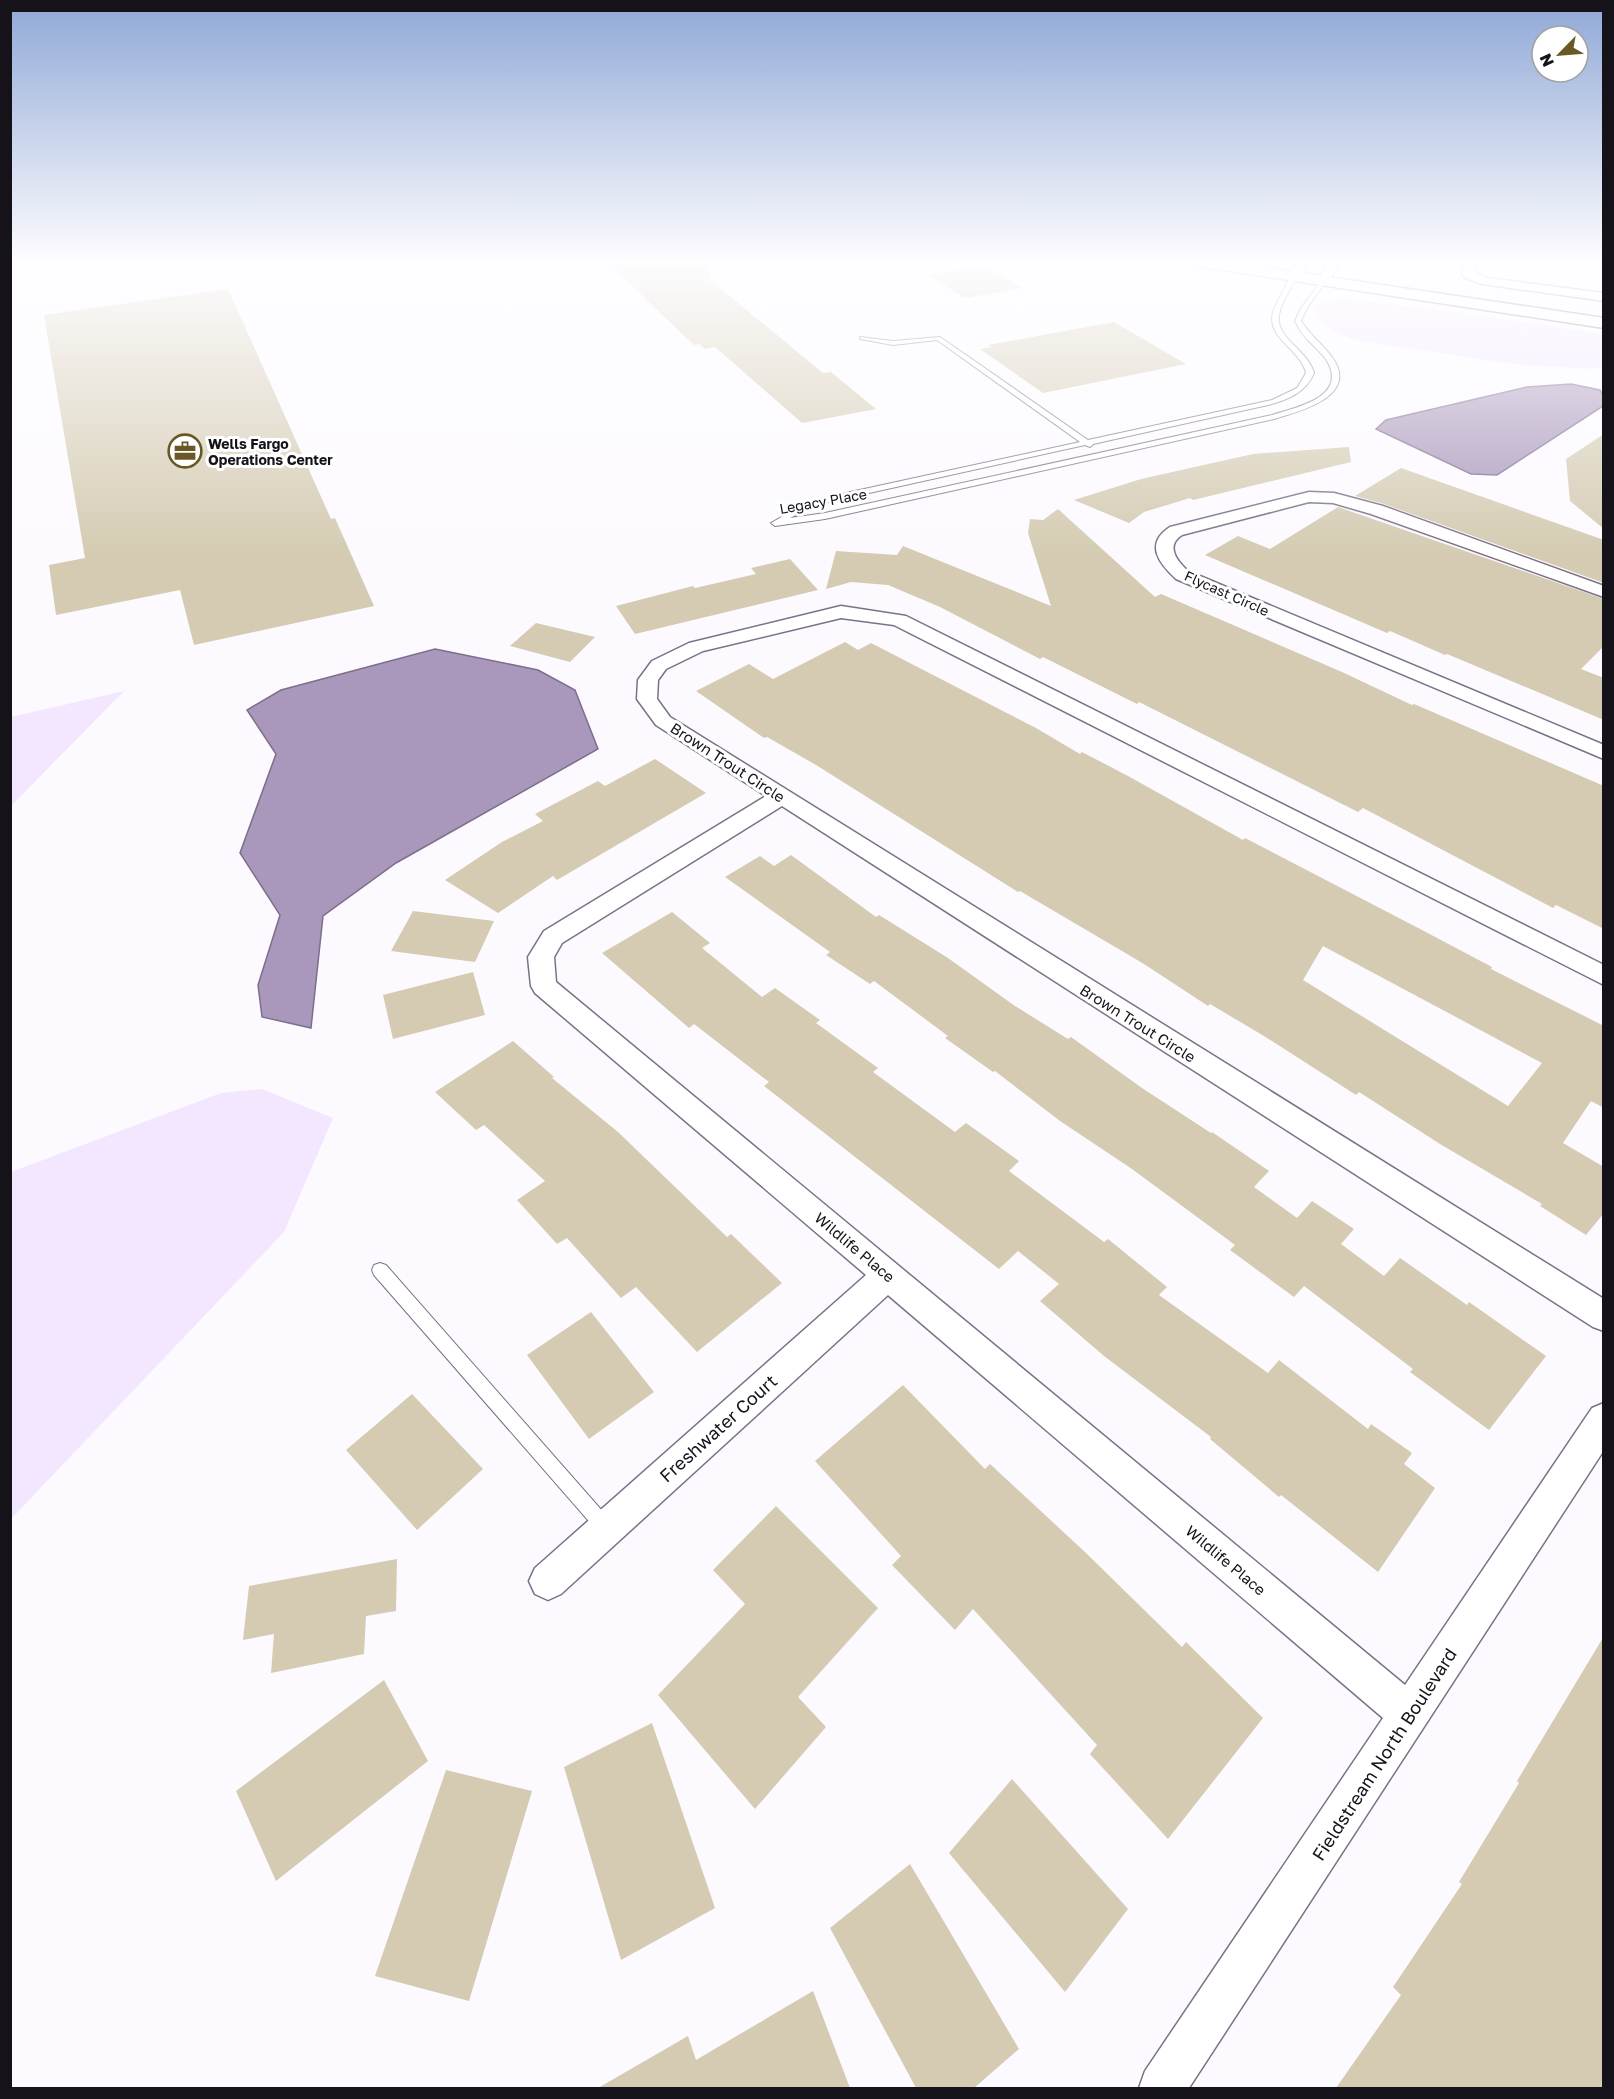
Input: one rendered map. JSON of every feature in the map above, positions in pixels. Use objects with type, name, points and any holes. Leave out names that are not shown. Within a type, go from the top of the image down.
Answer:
[{"type":"street","name":"Flycast Circle","points":[[1604,591],[1377,510],[1334,498],[1309,498],[1200,523],[1168,536],[1164,547],[1168,562],[1182,575],[1604,753]]},
{"type":"street","name":"Brown Trout Circle","points":[[1604,976],[899,620],[841,612],[788,624],[696,646],[659,665],[648,680],[647,699],[663,721],[1604,1317]]},
{"type":"street","name":"Wildlife Place","points":[[781,797],[553,937],[542,957],[544,986],[1410,1715]]},
{"type":"street","name":"Freshwater Court","points":[[548,1581],[888,1275]]},
{"type":"street","name":"Fieldstream North Boulevard","points":[[1162,2088],[1604,1419]]},
{"type":"lane","points":[[969,360],[1104,455]]},
{"type":"lane","name":"Legacy Place","points":[[1306,360],[1310,366],[1309,377],[1301,388],[1268,404],[812,503],[775,523],[825,516],[1282,414],[1312,404],[1326,395],[1335,384],[1335,367],[1330,360]]},
{"type":"lane","points":[[380,1270],[606,1528]]},
{"type":"shaded area","points":[[1486,360],[1603,360],[1603,367],[1594,369]]},
{"type":"shaded area","points":[[1571,384],[1600,390],[1603,395],[1603,406],[1497,475],[1471,474],[1376,429],[1386,420],[1527,387]]},
{"type":"shaded area","points":[[435,649],[538,670],[575,690],[598,749],[396,863],[323,916],[311,1028],[262,1017],[258,985],[280,915],[240,853],[276,754],[247,710],[281,690]]},
{"type":"shaded area","points":[[124,691],[11,806],[11,717]]},
{"type":"shaded area","points":[[262,1089],[333,1118],[284,1232],[11,1519],[11,1172],[221,1093]]},
{"type":"building","name":"Wells Fargo Operations Center","points":[[52,360],[260,360],[331,519],[335,518],[374,606],[194,645],[180,590],[56,615],[49,565],[85,558]]},
{"type":"building","points":[[730,360],[807,360],[823,373],[831,372],[876,409],[802,423]]},
{"type":"building","points":[[996,360],[1179,360],[1186,364],[1043,393]]},
{"type":"building","points":[[1604,434],[1604,529],[1570,501],[1566,459]]},
{"type":"building","points":[[1349,447],[1351,462],[1193,500],[1190,498],[1144,512],[1129,523],[1074,500],[1141,479],[1253,454]]},
{"type":"building","points":[[1401,468],[1604,540],[1604,583],[1384,504],[1355,496]]},
{"type":"building","points":[[1338,507],[1604,599],[1604,646],[1581,669],[1604,678],[1604,720],[1390,631],[1387,633],[1205,555],[1238,536],[1270,549]]},
{"type":"building","points":[[1058,509],[1155,597],[1161,594],[1342,672],[1412,705],[1604,786],[1604,929],[1556,905],[1553,908],[1363,808],[1358,812],[1139,702],[1137,704],[1043,657],[1040,659],[940,607],[888,585],[851,582],[826,589],[836,551],[897,555],[903,546],[1051,606],[1028,533],[1030,519],[1043,520]]},
{"type":"building","points":[[790,559],[818,590],[635,634],[616,606],[693,586],[695,588],[756,574],[751,568]]},
{"type":"building","points":[[536,623],[595,637],[570,662],[510,646]]},
{"type":"building","points":[[845,642],[858,650],[871,643],[1036,728],[1080,754],[1082,752],[1128,776],[1243,840],[1245,838],[1492,967],[1491,969],[1604,1026],[1604,1108],[1591,1101],[1563,1143],[1604,1167],[1604,1213],[1586,1235],[1540,1206],[1542,1204],[1440,1144],[1359,1092],[1356,1095],[1264,1036],[1210,1004],[1208,1006],[1144,964],[1020,891],[1018,892],[816,765],[767,737],[764,738],[696,691],[749,664],[773,679]],"holes":[[[1323,946],[1542,1063],[1508,1106],[1303,980]]]},
{"type":"building","points":[[655,759],[706,793],[557,880],[553,876],[498,913],[445,880],[502,842],[543,821],[535,814],[598,781],[605,786]]},
{"type":"building","points":[[791,855],[876,917],[879,915],[948,958],[1015,1006],[1068,1039],[1071,1037],[1142,1088],[1269,1171],[1254,1187],[1297,1218],[1312,1201],[1354,1229],[1341,1244],[1384,1276],[1400,1258],[1467,1305],[1469,1302],[1546,1356],[1489,1430],[1410,1372],[1413,1369],[1304,1286],[1294,1297],[1230,1250],[1235,1245],[1132,1169],[1060,1121],[995,1071],[993,1072],[945,1038],[948,1036],[874,981],[870,984],[826,955],[830,952],[725,877],[760,856],[774,866]]},
{"type":"building","points":[[413,911],[494,921],[475,962],[391,951]]},
{"type":"building","points":[[672,912],[710,943],[702,948],[762,997],[775,988],[820,1020],[816,1023],[878,1068],[873,1072],[955,1132],[966,1123],[1019,1161],[1009,1171],[1104,1242],[1108,1239],[1167,1287],[1159,1295],[1268,1373],[1279,1360],[1368,1429],[1371,1424],[1412,1453],[1404,1464],[1435,1488],[1378,1572],[1281,1495],[1279,1497],[1210,1439],[1211,1437],[1104,1356],[1040,1301],[1059,1284],[1018,1251],[999,1269],[764,1086],[769,1082],[694,1024],[689,1028],[602,953]]},
{"type":"building","points":[[473,972],[485,1015],[393,1039],[383,995]]},
{"type":"building","points":[[513,1041],[554,1077],[552,1078],[618,1132],[727,1237],[731,1234],[782,1283],[697,1352],[636,1287],[621,1298],[567,1238],[557,1244],[517,1200],[545,1181],[484,1125],[476,1130],[435,1092]]},
{"type":"building","points":[[591,1312],[654,1392],[589,1439],[527,1355]]},
{"type":"building","points":[[903,1385],[985,1469],[990,1464],[1086,1553],[1182,1647],[1186,1642],[1263,1718],[1168,1839],[1090,1754],[1097,1745],[973,1609],[955,1630],[892,1565],[901,1556],[815,1461]]},
{"type":"building","points":[[412,1394],[483,1469],[417,1530],[346,1450]]},
{"type":"building","points":[[776,1506],[878,1608],[798,1697],[826,1727],[755,1809],[658,1695],[745,1604],[713,1570]]},
{"type":"building","points":[[397,1559],[396,1611],[366,1616],[364,1654],[271,1673],[274,1634],[243,1640],[249,1586]]},
{"type":"building","points":[[1604,1636],[1604,2088],[1336,2088],[1401,1995],[1393,1987],[1462,1884],[1459,1882]]},
{"type":"building","points":[[384,1680],[428,1761],[276,1881],[236,1791]]},
{"type":"building","points":[[652,1723],[715,1908],[621,1960],[564,1767]]},
{"type":"building","points":[[446,1770],[532,1791],[469,2001],[375,1976]]},
{"type":"building","points":[[1012,1779],[1128,1909],[1065,1992],[949,1853]]},
{"type":"building","points":[[910,1864],[1019,2049],[974,2088],[916,2088],[830,1928]]},
{"type":"building","points":[[813,1991],[850,2088],[598,2088],[688,2036],[696,2060]]},
{"type":"place","name":"Wells Fargo Operations Center","points":[[185,451]]}]
